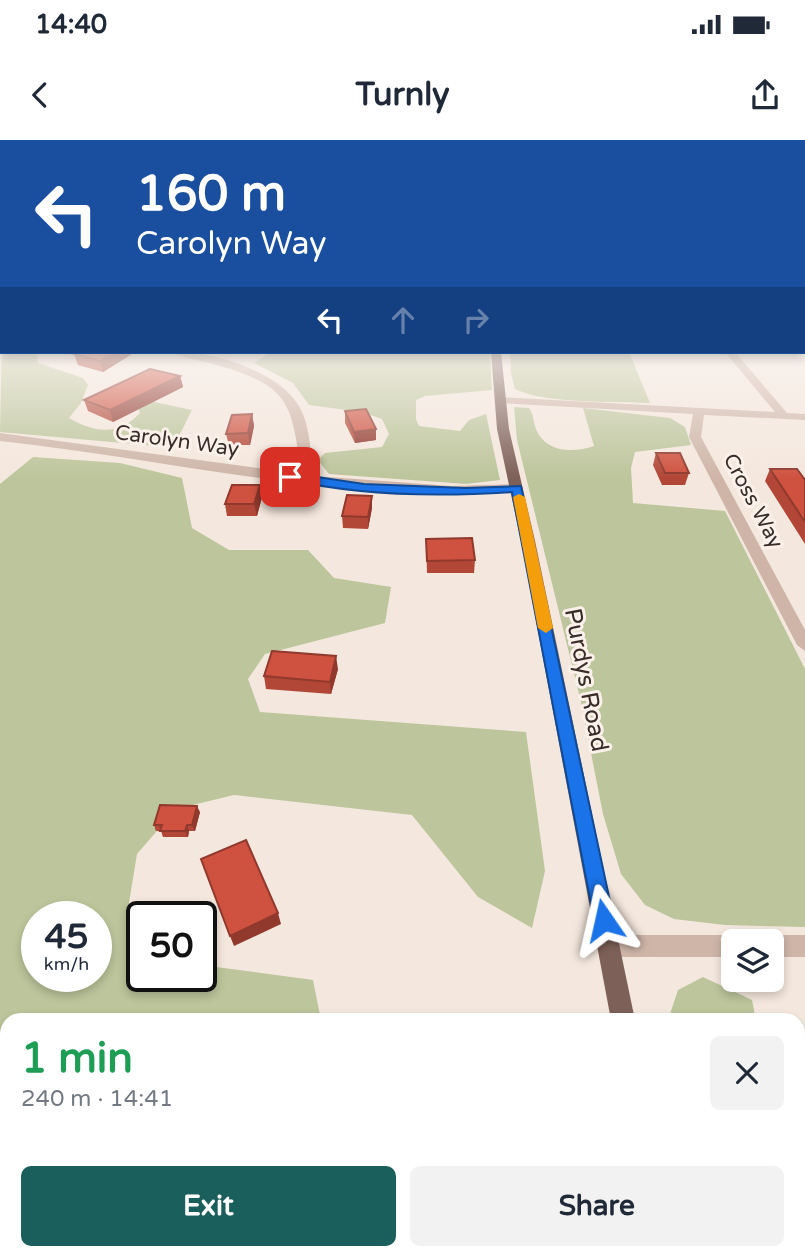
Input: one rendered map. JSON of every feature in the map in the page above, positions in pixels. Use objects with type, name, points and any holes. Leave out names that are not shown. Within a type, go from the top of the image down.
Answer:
[{"type":"main road","name":"Purdys Road","points":[[497,373],[503,429],[622,1013]]},
{"type":"street","points":[[246,373],[271,384],[291,401],[299,421],[308,480]]},
{"type":"street","points":[[748,373],[784,416]]},
{"type":"street","points":[[499,400],[805,417]]},
{"type":"street","name":"Cross Way","points":[[699,411],[695,437],[805,646]]},
{"type":"street","name":"Carolyn Way","points":[[0,437],[364,487],[465,492],[517,488]]},
{"type":"street","points":[[609,946],[721,946]]},
{"type":"street","points":[[784,946],[805,946]]},
{"type":"green space","points":[[1,373],[69,373],[83,378],[88,385],[81,403],[69,418],[97,429],[124,426],[140,413],[137,404],[145,400],[192,410],[176,442],[156,446],[0,432]]},
{"type":"green space","points":[[274,373],[491,373],[492,390],[425,396],[416,400],[416,419],[419,426],[460,431],[469,420],[486,414],[500,480],[466,484],[329,474],[318,460],[325,453],[382,447],[389,434],[382,419],[362,412],[309,405],[293,383]]},
{"type":"green space","points":[[511,373],[638,373],[650,403],[561,399],[528,394],[515,389]]},
{"type":"green space","points":[[514,407],[529,408],[536,429],[546,443],[569,450],[594,446],[583,408],[670,418],[685,427],[691,445],[635,452],[631,468],[633,503],[725,511],[805,669],[805,927],[725,925],[674,919],[645,905],[621,874],[603,814],[581,702],[517,440]]},
{"type":"green space","points":[[33,457],[120,463],[182,478],[192,528],[229,550],[308,550],[334,578],[391,587],[385,623],[265,654],[248,679],[260,712],[526,732],[545,871],[532,928],[478,897],[412,815],[234,795],[176,809],[137,854],[129,901],[126,901],[126,992],[217,992],[217,967],[313,980],[320,1013],[0,1013],[0,484]]},
{"type":"green space","points":[[703,977],[721,985],[721,992],[735,992],[752,1000],[755,1013],[670,1013],[678,990]]},
{"type":"building","points":[[141,373],[180,376],[110,410],[84,400]]},
{"type":"building","points":[[366,409],[376,429],[354,432],[345,411]]},
{"type":"building","points":[[252,414],[248,433],[226,434],[232,415]]},
{"type":"building","points":[[656,453],[680,453],[689,473],[665,473]]},
{"type":"building","points":[[770,469],[797,469],[805,480],[805,522]]},
{"type":"building","points":[[232,485],[260,485],[254,504],[225,504]]},
{"type":"building","points":[[347,495],[372,496],[368,517],[342,516]]},
{"type":"building","points":[[472,538],[475,560],[427,561],[426,539]]},
{"type":"building","points":[[272,651],[336,656],[330,682],[264,676]]},
{"type":"building","points":[[160,805],[197,806],[192,825],[187,825],[185,831],[160,831],[162,825],[154,825]]},
{"type":"building","points":[[246,840],[278,913],[230,936],[201,859]]},
{"type":"slow traffic","points":[[519,497],[546,628]]},
{"type":"route","points":[[290,477],[364,487],[465,492],[517,488],[604,920]]}]
